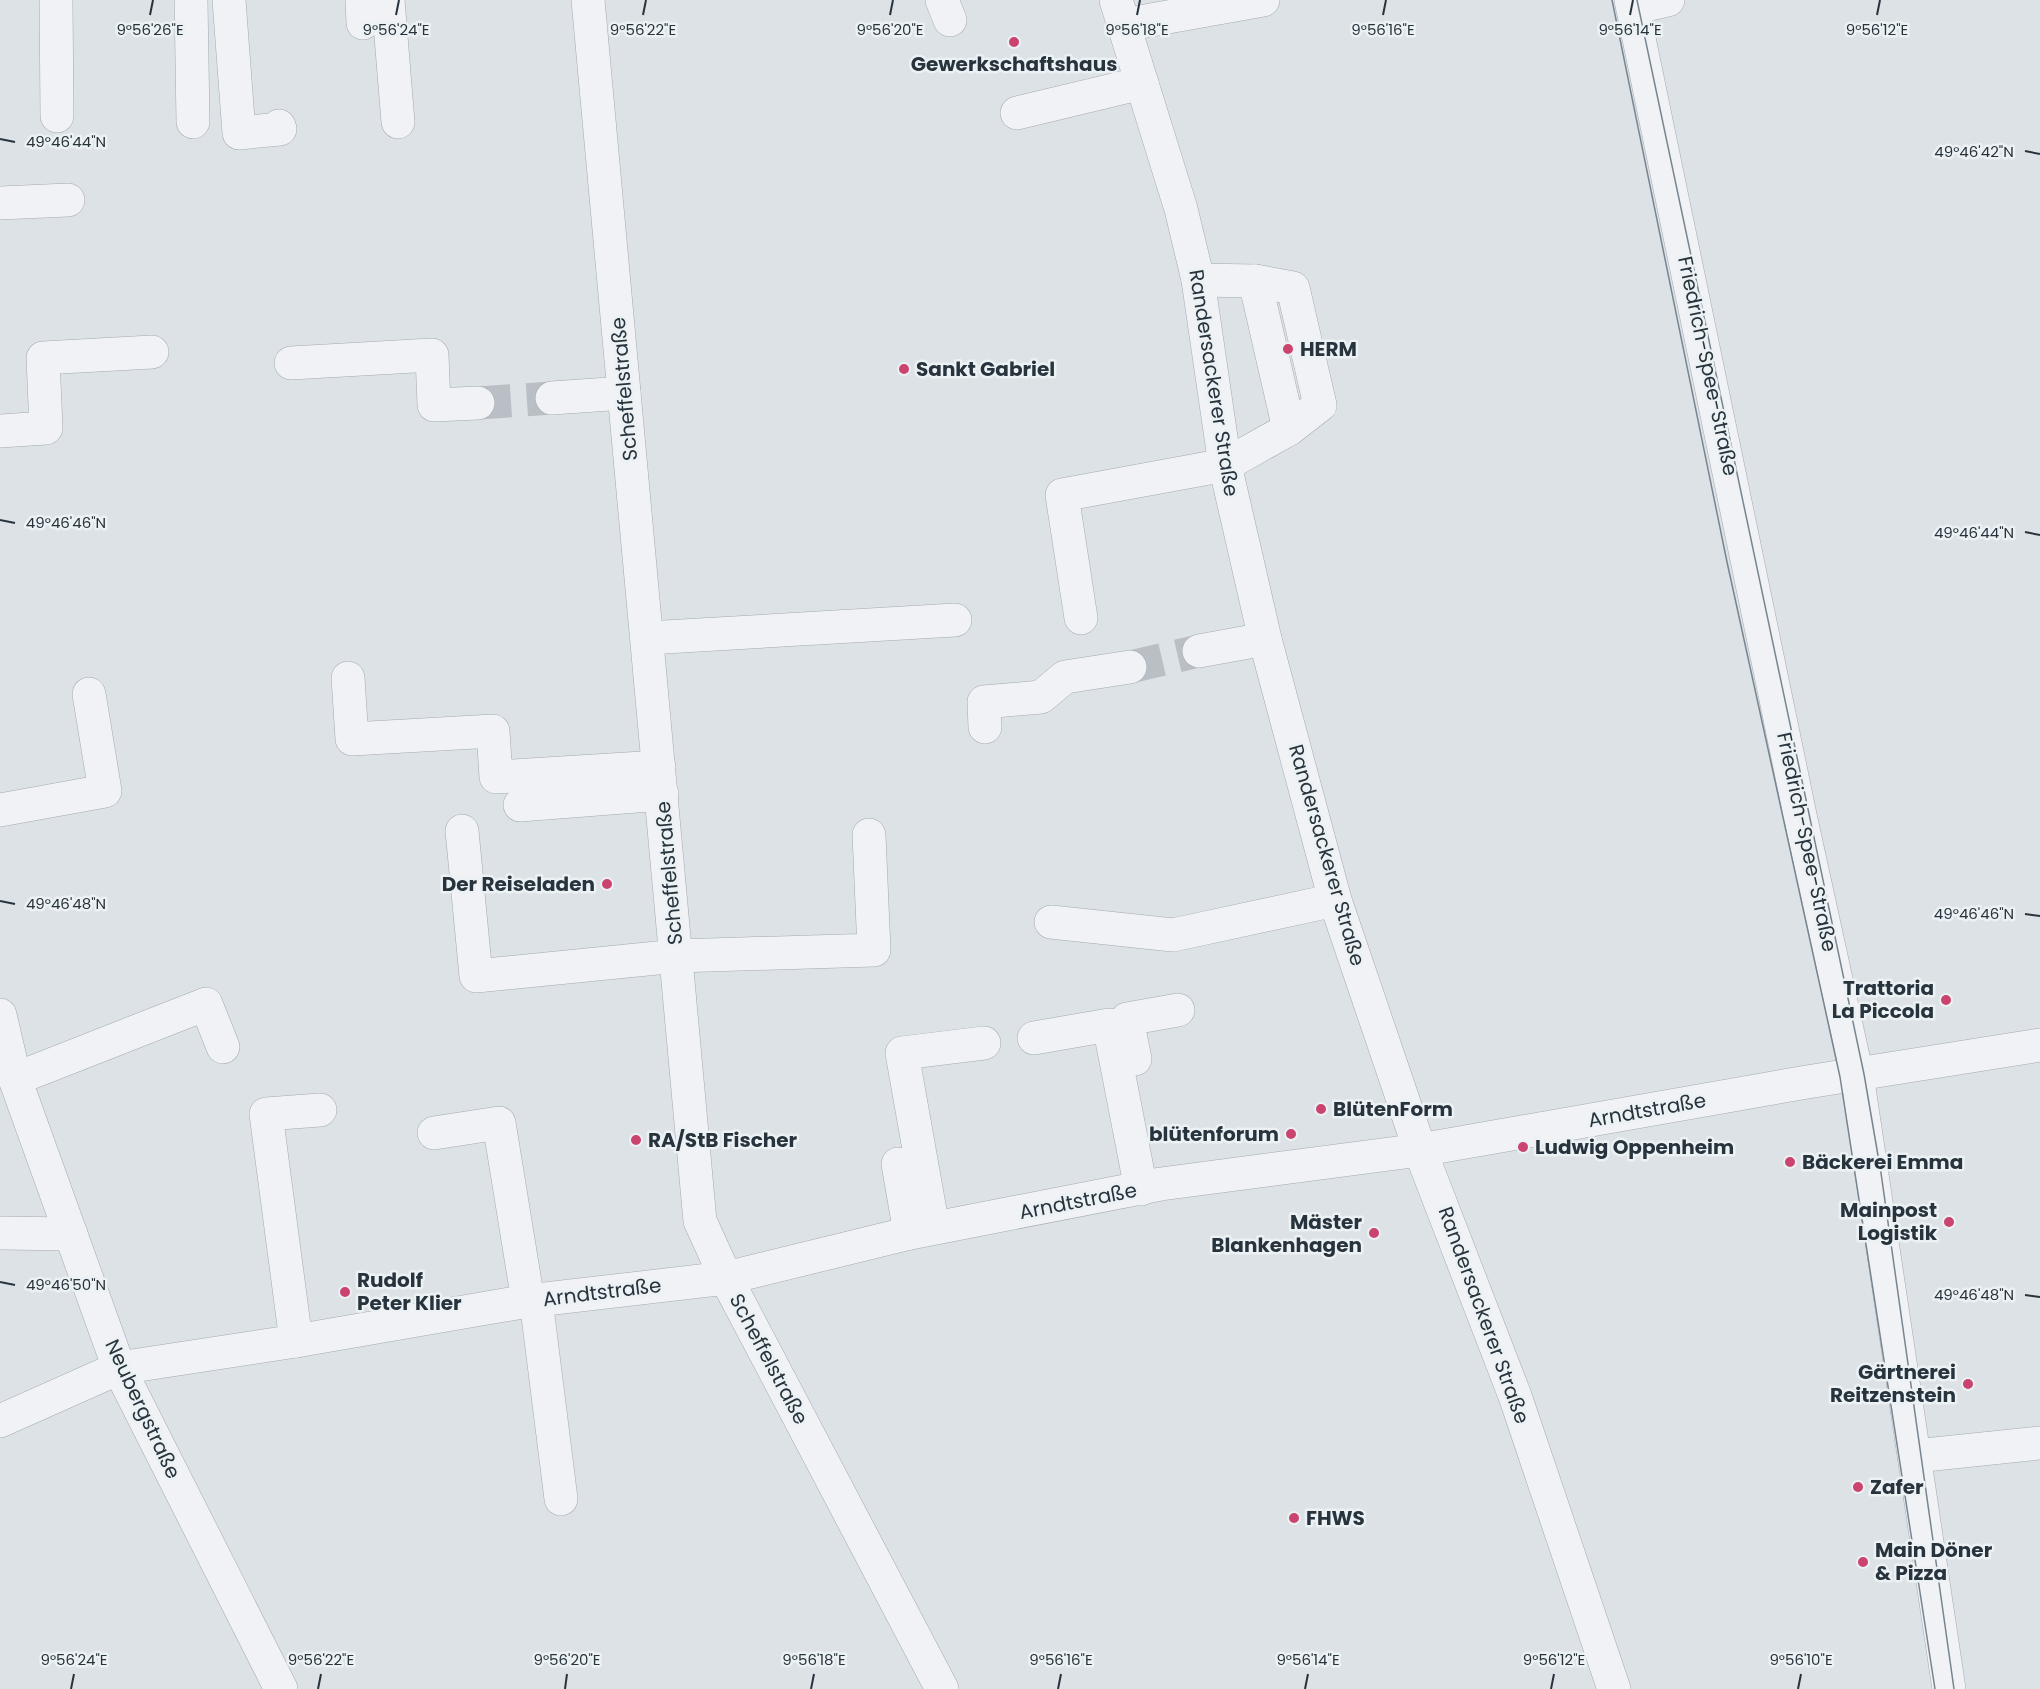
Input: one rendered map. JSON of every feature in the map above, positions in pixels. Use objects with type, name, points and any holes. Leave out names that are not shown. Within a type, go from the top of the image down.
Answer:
[{"type":"street","points":[[56,0],[57,116]]},
{"type":"street","points":[[191,0],[193,122]]},
{"type":"street","points":[[229,0],[239,133],[280,129],[279,126]]},
{"type":"street","points":[[388,0],[398,122]]},
{"type":"street","name":"Scheffelstraße","points":[[588,0],[700,1221],[726,1278],[942,1689]]},
{"type":"street","points":[[1120,13],[1263,0]]},
{"type":"street","points":[[1632,4],[1668,0]]},
{"type":"street","name":"Friedrich-Spee-Straße","points":[[1632,4],[1800,815],[1857,1075],[1916,1456],[1949,1689]]},
{"type":"street","name":"Randersackerer Straße","points":[[1120,13],[1181,209],[1198,280],[1225,465],[1265,639],[1335,900],[1420,1150],[1515,1396],[1614,1689]]},
{"type":"street","points":[[1017,113],[1142,83]]},
{"type":"street","points":[[0,204],[68,200]]},
{"type":"street","points":[[1081,618],[1062,495],[1225,465],[1289,429],[1320,405],[1293,288],[1255,281],[1198,280]]},
{"type":"street","points":[[0,431],[46,428],[43,358],[152,352]]},
{"type":"street","points":[[291,363],[432,355],[434,405],[478,403]]},
{"type":"street","points":[[552,398],[624,393]]},
{"type":"street","points":[[647,638],[955,620]]},
{"type":"street","points":[[1199,651],[1265,639]]},
{"type":"street","points":[[985,728],[984,702],[1041,697],[1065,676],[1130,667]]},
{"type":"street","points":[[348,678],[351,740],[494,731],[496,777],[661,781]]},
{"type":"street","points":[[0,810],[105,791],[89,694]]},
{"type":"street","points":[[520,805],[661,781]]},
{"type":"street","points":[[462,831],[476,976],[677,956],[874,950],[869,835]]},
{"type":"street","points":[[1051,922],[1173,935],[1335,900]]},
{"type":"street","points":[[15,1079],[206,1004],[223,1047]]},
{"type":"street","points":[[1151,1186],[1127,1019],[1178,1010]]},
{"type":"street","name":"Neubergstraße","points":[[0,1015],[15,1079],[119,1368],[281,1689]]},
{"type":"street","points":[[1034,1038],[1109,1025],[1151,1186]]},
{"type":"street","points":[[922,1231],[902,1053],[984,1043]]},
{"type":"street","name":"Arndtstraße","points":[[0,1421],[119,1368],[532,1300],[726,1278],[922,1231],[1151,1186],[1420,1150],[2040,1045]]},
{"type":"street","points":[[287,1342],[266,1114],[320,1110]]},
{"type":"street","points":[[434,1133],[499,1123],[532,1300],[561,1499]]},
{"type":"street","points":[[898,1164],[922,1231]]},
{"type":"street","points":[[254,1194],[287,1342]]},
{"type":"street","points":[[0,1233],[71,1234]]},
{"type":"street","points":[[1916,1456],[2040,1443]]},
{"type":"tunnel","points":[[478,403],[552,398]]},
{"type":"tunnel","points":[[1130,667],[1199,651]]},
{"type":"tram line","points":[[1612,0],[1727,562],[1840,1077],[1935,1689]]},
{"type":"tram line","points":[[1637,0],[1864,1074],[1881,1173],[1954,1689]]},
{"type":"place","name":"Gewerkschaftshaus","points":[[1014,42]]},
{"type":"place","name":"HERM","points":[[1288,349]]},
{"type":"place","name":"Sankt Gabriel","points":[[904,369]]},
{"type":"place","name":"Der Reiseladen","points":[[607,884]]},
{"type":"place","name":"Trattoria La Piccola","points":[[1946,1000]]},
{"type":"place","name":"BlütenForm","points":[[1321,1109]]},
{"type":"place","name":"blütenforum","points":[[1291,1134]]},
{"type":"place","name":"RA/StB Fischer","points":[[636,1140]]},
{"type":"place","name":"Ludwig Oppenheim","points":[[1523,1147]]},
{"type":"place","name":"Bäckerei Emma","points":[[1790,1162]]},
{"type":"place","name":"Mainpost Logistik","points":[[1949,1222]]},
{"type":"place","name":"Mäster Blankenhagen","points":[[1374,1233]]},
{"type":"place","name":"Rudolf Peter Klier","points":[[345,1292]]},
{"type":"place","name":"Gärtnerei Reitzenstein","points":[[1968,1384]]},
{"type":"place","name":"Zafer","points":[[1858,1487]]},
{"type":"place","name":"FHWS","points":[[1294,1518]]},
{"type":"place","name":"Main Döner & Pizza","points":[[1863,1562]]}]
